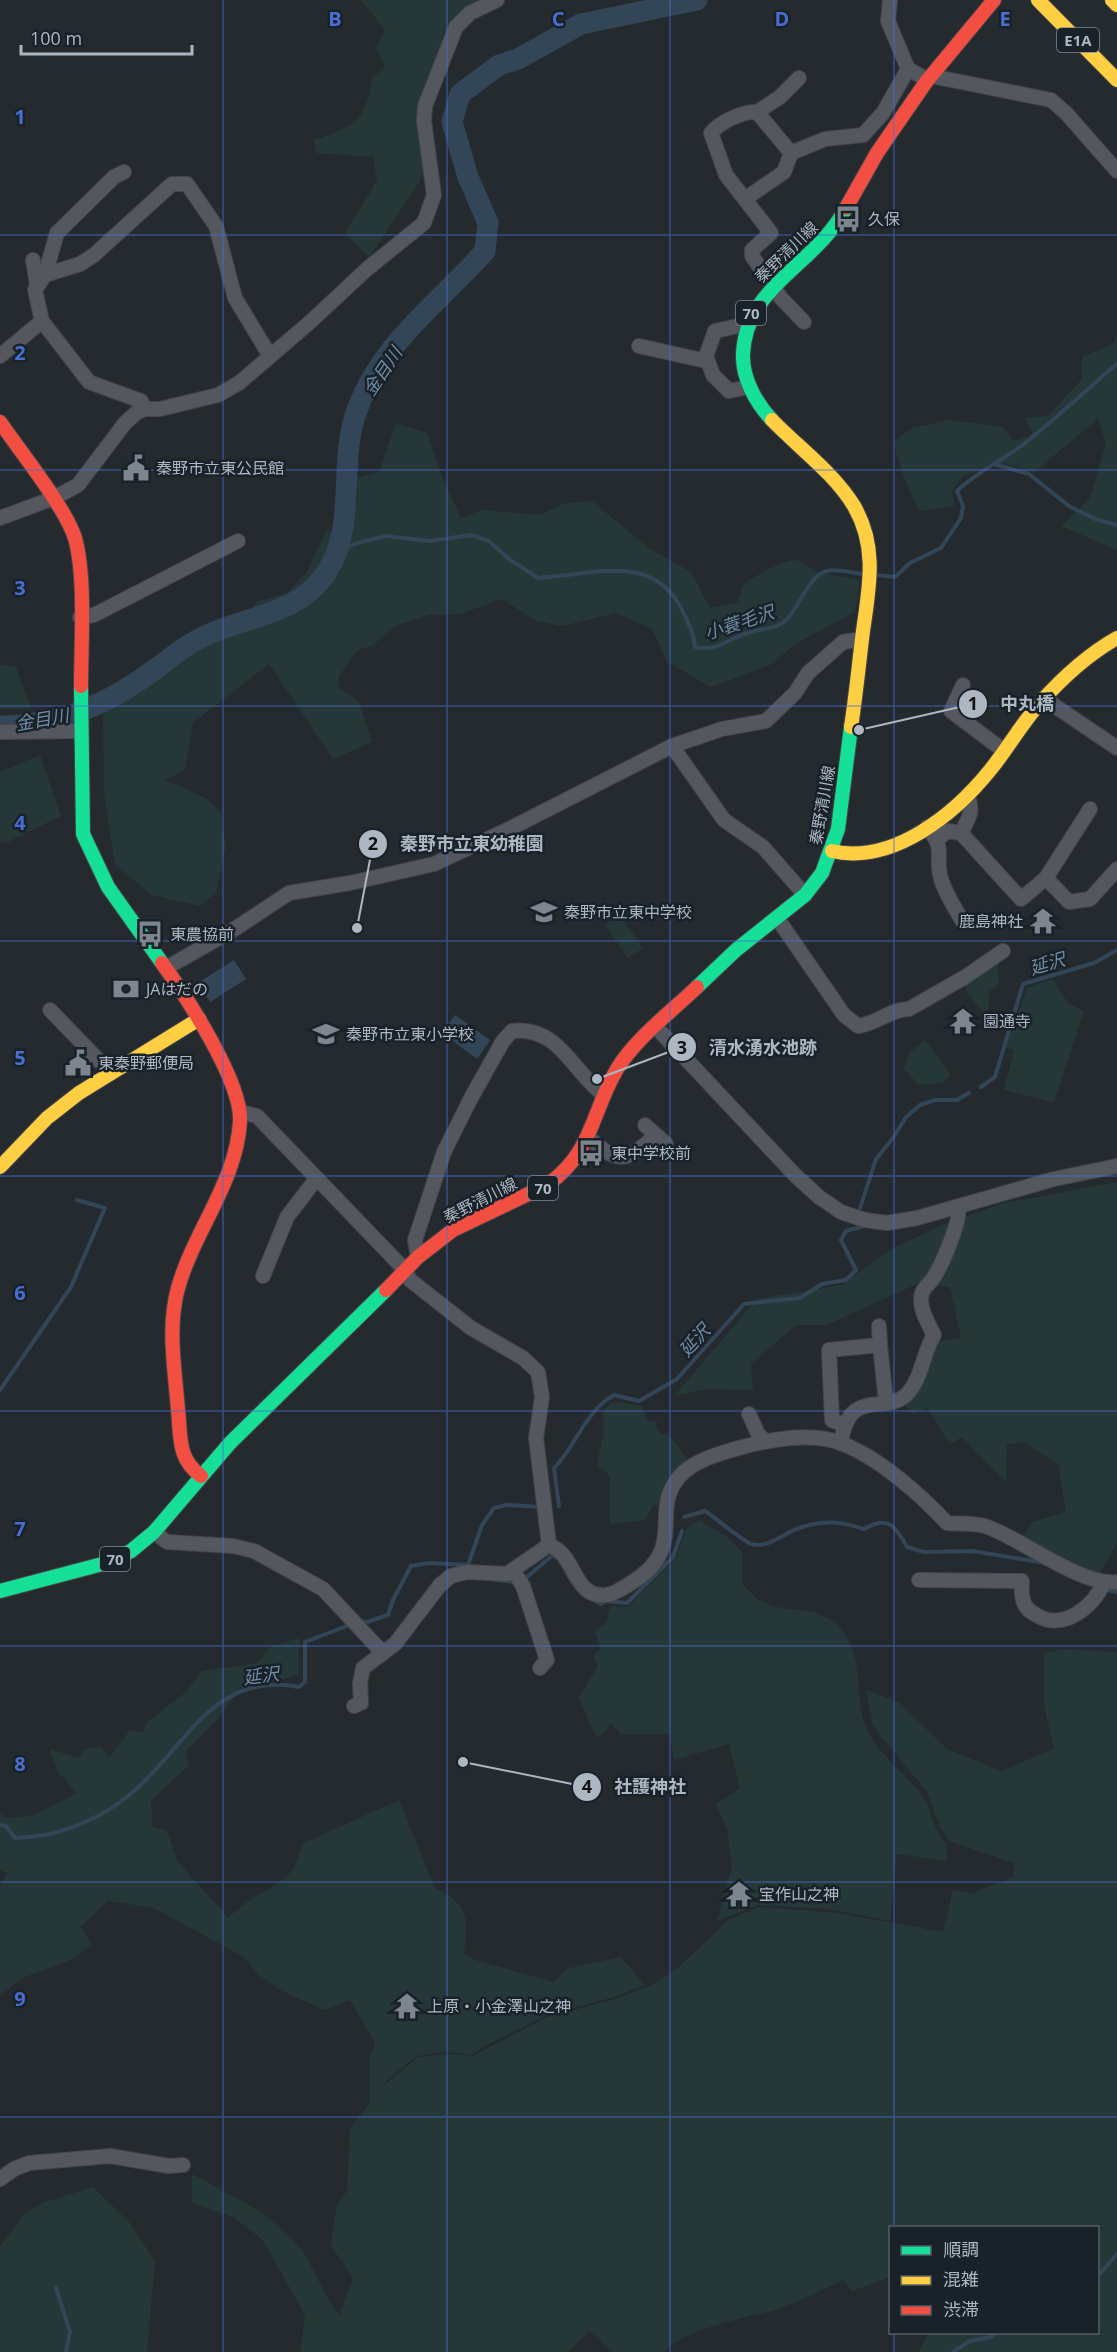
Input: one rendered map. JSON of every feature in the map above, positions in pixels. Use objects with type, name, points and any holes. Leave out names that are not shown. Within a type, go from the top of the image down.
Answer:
[{"type":"main road","name":"秦野清川線","points":[[0,1591],[110,1562],[131,1551],[154,1532],[230,1443],[335,1344],[418,1257],[453,1230],[548,1185],[571,1166],[589,1138],[604,1095],[617,1069],[655,1026],[736,950],[805,895],[822,873],[832,851],[838,829],[868,593],[871,550],[858,512],[842,489],[756,402],[748,387],[742,360],[747,324],[757,306],[830,234],[861,179],[929,78],[994,0]]},
{"type":"main road","name":"E1A","points":[[1038,0],[1117,80]]},
{"type":"main road","points":[[1112,0],[1117,5]]},
{"type":"main road","points":[[0,422],[54,498],[75,539],[80,617],[81,687],[77,728],[83,834],[89,855],[99,874],[199,1019],[229,1079],[242,1112],[233,1155],[178,1288],[173,1321],[173,1349],[182,1440],[187,1464],[201,1476]]},
{"type":"main road","points":[[832,851],[847,855],[870,856],[927,827],[967,796],[1043,698],[1076,666],[1117,638]]},
{"type":"main road","points":[[2,1161],[47,1119],[111,1072],[199,1019]]},
{"type":"street","points":[[0,518],[54,498],[78,485],[125,423],[144,409],[160,409],[218,395],[239,382],[367,269],[424,223],[434,195],[425,106],[456,27],[470,13],[497,0]]},
{"type":"street","points":[[890,0],[888,21],[908,69],[929,78],[1051,100],[1073,121],[1117,171]]},
{"type":"street","points":[[790,153],[825,139],[863,135],[883,113],[908,69]]},
{"type":"street","points":[[799,78],[780,97],[757,112],[750,112],[716,127],[711,133],[726,175],[771,233],[751,252],[775,287],[804,322]]},
{"type":"street","points":[[757,112],[790,153]]},
{"type":"street","points":[[745,199],[784,172],[790,153]]},
{"type":"street","points":[[124,172],[114,177],[57,233],[36,290],[42,321],[89,382],[141,401],[144,409]]},
{"type":"street","points":[[41,280],[80,264],[172,184],[180,182],[186,184],[216,226],[235,298],[270,356]]},
{"type":"street","points":[[33,260],[41,280]]},
{"type":"street","points":[[0,356],[42,321]]},
{"type":"street","points":[[747,324],[715,331],[707,347],[706,361],[713,375],[729,391],[748,387]]},
{"type":"street","points":[[639,346],[706,361]]},
{"type":"street","points":[[80,617],[94,615],[238,542]]},
{"type":"street","points":[[166,968],[233,930],[289,893],[350,883],[434,864],[509,829],[672,746],[722,729],[766,721],[795,693],[808,673],[843,642],[862,639]]},
{"type":"street","points":[[963,685],[951,711],[1004,751]]},
{"type":"street","points":[[1043,698],[1117,748]]},
{"type":"street","points":[[0,732],[77,728]]},
{"type":"street","points":[[672,746],[724,820],[763,847],[805,895]]},
{"type":"street","points":[[961,833],[971,814],[971,804],[967,796]]},
{"type":"street","points":[[937,838],[948,831],[961,833],[1021,900],[1047,878],[1090,809]]},
{"type":"street","points":[[927,827],[937,838],[940,847],[940,876],[945,890],[963,922]]},
{"type":"street","points":[[1047,878],[1069,902],[1090,899],[1117,870]]},
{"type":"street","points":[[777,918],[844,1015],[858,1026],[899,1009],[909,1009],[965,977],[1003,951]]},
{"type":"street","points":[[50,1010],[111,1072]]},
{"type":"street","points":[[655,1026],[794,1174],[819,1197],[841,1212],[865,1220],[887,1223],[1054,1179],[1117,1166]]},
{"type":"street","points":[[418,1257],[415,1240],[444,1152],[503,1041],[513,1031],[531,1030],[557,1044],[587,1082],[604,1095]]},
{"type":"street","points":[[242,1112],[257,1116],[405,1270],[410,1280],[471,1328],[524,1358],[538,1372],[542,1397],[536,1438],[549,1545]]},
{"type":"street","points":[[589,1138],[602,1150],[624,1158],[661,1140],[645,1125]]},
{"type":"street","points":[[263,1276],[287,1217],[317,1178]]},
{"type":"street","points":[[841,1443],[844,1425],[862,1407],[897,1401],[909,1393],[934,1335],[921,1300],[923,1288],[932,1280],[948,1245],[960,1212],[958,1206]]},
{"type":"street","points":[[879,1326],[886,1402]]},
{"type":"street","points":[[844,1425],[832,1420],[828,1343],[880,1345]]},
{"type":"street","points":[[749,1414],[758,1434],[765,1440]]},
{"type":"street","points":[[549,1545],[566,1555],[580,1584],[588,1591],[598,1595],[617,1592],[646,1571],[663,1549],[667,1536],[666,1508],[669,1493],[680,1477],[696,1463],[710,1457],[765,1440],[783,1438],[841,1443],[901,1479],[947,1523],[982,1525],[1004,1533],[1106,1586],[1075,1616],[1049,1621],[1029,1612],[1023,1601],[1026,1575],[920,1580]]},
{"type":"street","points":[[154,1532],[167,1542],[233,1546],[254,1551],[323,1589],[383,1653]]},
{"type":"street","points":[[518,1578],[549,1545]]},
{"type":"street","points":[[354,1706],[361,1703],[360,1683],[363,1668],[395,1644],[441,1585],[457,1573],[507,1574],[518,1578]]},
{"type":"street","points":[[518,1578],[547,1660],[540,1668]]},
{"type":"street","points":[[0,2179],[28,2163],[110,2156],[169,2166],[183,2165]]},
{"type":"shaded area","points":[[361,0],[481,0],[481,6],[461,14],[430,118],[431,157],[419,182],[369,258],[345,233],[377,181],[373,157],[316,153],[314,140],[339,131],[356,120],[366,104],[372,78],[385,67],[376,48],[385,30]]},
{"type":"shaded area","points":[[1117,335],[1117,550],[1061,526],[1090,498],[1106,443],[1098,419],[1033,473],[1005,463],[964,475],[952,491],[954,506],[919,511],[904,478],[893,442],[912,428],[949,420],[1003,427],[1013,441],[1032,434],[1025,418],[1048,416],[1082,379],[1082,357],[1114,343]]},
{"type":"shaded area","points":[[396,423],[427,433],[441,474],[461,518],[482,510],[540,515],[563,504],[592,501],[650,549],[691,572],[710,608],[738,602],[743,584],[766,570],[788,561],[798,560],[817,572],[860,580],[855,612],[797,643],[770,665],[711,687],[667,662],[652,629],[616,613],[562,626],[536,621],[502,599],[460,614],[429,615],[395,626],[373,645],[358,650],[339,676],[339,688],[359,702],[372,742],[333,759],[269,664],[193,723],[185,770],[165,780],[208,799],[221,814],[226,847],[216,893],[200,906],[152,895],[115,865],[104,794],[103,710],[144,685],[182,651],[246,625],[256,602],[287,593],[306,573],[327,530],[350,537],[358,494],[356,478],[379,472]]},
{"type":"shaded area","points":[[0,664],[16,667],[31,709],[0,709]]},
{"type":"shaded area","points":[[40,755],[61,816],[6,843],[0,841],[0,772]]},
{"type":"shaded area","points":[[620,915],[643,948],[628,958],[605,925]]},
{"type":"shaded area","points":[[997,962],[999,983],[989,992],[988,1017],[967,993],[965,984]]},
{"type":"shaded area","points":[[1053,979],[1068,1003],[1084,1011],[1054,1103],[1004,1090],[1014,1050],[1005,1047],[1027,988]]},
{"type":"shaded area","points":[[925,1040],[951,1075],[942,1083],[919,1085],[904,1069],[909,1053]]},
{"type":"shaded area","points":[[1117,1182],[1117,1544],[1097,1577],[1022,1538],[1032,1522],[1066,1512],[1058,1465],[1025,1442],[1007,1444],[1006,1482],[962,1437],[950,1444],[927,1408],[913,1414],[900,1400],[936,1342],[961,1338],[950,1287],[919,1283],[827,1325],[796,1325],[751,1364],[753,1390],[707,1389],[674,1396],[757,1299],[841,1285],[893,1248],[943,1225],[1000,1204]]},
{"type":"shaded area","points":[[611,1403],[641,1406],[648,1421],[655,1421],[659,1433],[669,1435],[689,1461],[671,1506],[653,1505],[646,1520],[610,1524],[610,1476],[597,1465],[603,1435],[603,1411]]},
{"type":"shaded area","points":[[699,1520],[726,1536],[742,1551],[742,1583],[756,1597],[776,1607],[824,1616],[843,1632],[851,1645],[855,1658],[860,1703],[868,1731],[879,1748],[915,1786],[926,1802],[946,1846],[947,1861],[897,1854],[890,1921],[828,1909],[758,1905],[717,1921],[732,1866],[727,1829],[716,1804],[740,1788],[729,1744],[674,1760],[670,1734],[621,1734],[611,1723],[600,1737],[594,1734],[579,1697],[598,1666],[593,1656],[600,1649],[595,1631],[606,1623],[610,1606],[628,1607],[675,1559],[687,1528]]},
{"type":"shaded area","points":[[300,1638],[298,1675],[239,1691],[214,1723],[186,1751],[189,1765],[151,1801],[153,1827],[167,1831],[178,1862],[228,1917],[290,1873],[295,1866],[302,1844],[399,1800],[435,1888],[455,1900],[464,1914],[466,1931],[464,1954],[475,1960],[553,1982],[569,1968],[621,1957],[645,1985],[614,1997],[545,2016],[488,2044],[472,2055],[445,2052],[417,2056],[384,2085],[418,2057],[448,2054],[473,2056],[545,2018],[621,1997],[652,1985],[679,1967],[728,1920],[759,1907],[839,1913],[943,1932],[953,1890],[971,1894],[1013,1877],[1014,1863],[949,1841],[940,1827],[927,1792],[873,1726],[866,1690],[899,1702],[947,1749],[1001,1771],[1054,1749],[1044,1706],[1044,1653],[1063,1649],[1117,1652],[1117,2352],[918,2352],[928,2334],[1099,2334],[1099,2226],[889,2226],[889,2277],[852,2291],[843,2280],[784,2307],[699,2331],[673,2344],[665,2352],[613,2352],[589,2331],[569,2352],[300,2352],[305,2315],[262,2239],[233,2217],[192,2203],[192,2174],[248,2204],[286,2233],[303,2251],[328,2298],[340,2315],[353,2277],[330,2245],[337,2204],[347,2191],[350,2128],[370,2102],[370,2057],[375,2043],[350,2000],[324,2010],[282,1991],[260,1976],[243,1957],[154,1908],[108,1901],[80,1927],[92,1944],[70,1960],[20,1979],[0,1996],[0,1887],[7,1873],[0,1870],[0,1813],[6,1818],[31,1816],[77,1793],[57,1771],[50,1749],[78,1758],[85,1749],[101,1747],[110,1757],[130,1730],[143,1732],[147,1722],[186,1692],[202,1671],[258,1663],[271,1646]]},
{"type":"shaded area","points":[[93,2187],[129,2222],[155,2261],[147,2352],[0,2352],[0,2247],[26,2212],[45,2202]]},
{"type":"water","points":[[234,960],[246,979],[210,1002],[198,983]]},
{"type":"water","points":[[455,1015],[490,1040],[477,1059],[442,1033]]},
{"type":"waterway","name":"金目川","points":[[0,726],[44,722],[103,702],[140,680],[196,640],[287,606],[303,597],[316,585],[328,570],[337,553],[342,534],[350,435],[365,391],[394,346],[411,326],[485,251],[488,223],[468,177],[452,122],[460,94],[499,65],[518,59],[581,24],[697,0]]},
{"type":"waterway","name":"小蓑毛沢","points":[[877,575],[895,577],[910,563],[941,548],[961,518],[963,506],[957,491],[1029,440],[1117,364]]},
{"type":"waterway","points":[[997,465],[1029,474],[1069,506],[1095,519],[1117,525]]},
{"type":"waterway","name":"小蓑毛沢","points":[[338,552],[357,543],[385,536],[430,541],[471,535],[489,541],[509,559],[538,578],[600,571],[639,574],[656,581],[671,593],[689,625],[695,647],[703,648],[710,648],[785,621],[815,578],[826,571],[839,570],[863,574]]},
{"type":"waterway","name":"延沢","points":[[981,1087],[995,1077],[1023,984],[1094,963],[1117,950]]},
{"type":"waterway","name":"延沢","points":[[860,1208],[876,1159],[906,1117],[920,1105],[935,1100],[957,1100],[969,1093]]},
{"type":"waterway","points":[[0,1390],[71,1287],[105,1208],[77,1200]]},
{"type":"waterway","name":"延沢","points":[[559,1506],[554,1468],[604,1402],[614,1395],[639,1401],[677,1379],[744,1304],[800,1298],[822,1284],[846,1280],[856,1270],[841,1240],[846,1231],[864,1226]]},
{"type":"waterway","name":"延沢","points":[[358,1621],[367,1622],[388,1615],[393,1600],[411,1566],[428,1563],[468,1565],[482,1525],[494,1508],[506,1505],[541,1507]]},
{"type":"waterway","points":[[684,1517],[705,1511],[751,1544],[757,1545],[770,1542],[799,1528],[816,1524],[839,1523],[864,1529],[885,1523],[894,1528],[907,1547],[924,1552],[972,1551],[1045,1563]]},
{"type":"waterway","points":[[582,1594],[601,1604],[606,1601],[627,1603],[673,1557],[682,1531]]},
{"type":"waterway","points":[[522,1581],[553,1555],[559,1559],[572,1582]]},
{"type":"waterway","points":[[496,1580],[515,1582]]},
{"type":"waterway","points":[[1103,1589],[1117,1592]]},
{"type":"waterway","name":"延沢","points":[[0,1825],[6,1826],[15,1838],[30,1837],[60,1831],[103,1813],[128,1796],[148,1778],[202,1718],[221,1702],[243,1691],[269,1685],[299,1687],[305,1682],[305,1642],[352,1624]]},
{"type":"waterway","points":[[1099,2275],[1117,2254]]},
{"type":"waterway","points":[[56,2288],[70,2332],[66,2352]]},
{"type":"waterway","points":[[953,2352],[970,2341],[996,2334]]},
{"type":"traffic: fast","points":[[772,420],[756,398],[745,372],[743,354],[747,330],[756,310],[769,293],[817,246],[846,208]]},
{"type":"traffic: fast","points":[[81,686],[83,834],[108,887],[162,963]]},
{"type":"traffic: fast","points":[[697,987],[736,950],[805,895],[822,873],[838,829],[851,727]]},
{"type":"traffic: fast","points":[[0,1591],[110,1562],[131,1551],[154,1532],[230,1443],[386,1290]]},
{"type":"traffic: slow","points":[[1038,0],[1117,80]]},
{"type":"traffic: slow","points":[[1112,0],[1117,5]]},
{"type":"traffic: slow","points":[[772,420],[837,483],[862,521],[870,568],[851,727]]},
{"type":"traffic: slow","points":[[832,851],[855,853],[878,850],[900,843],[941,818],[976,786],[1033,711],[1058,684],[1086,659],[1117,638]]},
{"type":"traffic: slow","points":[[0,1167],[47,1118],[79,1093],[199,1019]]},
{"type":"traffic: jam","points":[[846,208],[877,153],[926,82],[994,0]]},
{"type":"traffic: jam","points":[[0,422],[52,495],[75,538],[82,591],[81,686]]},
{"type":"traffic: jam","points":[[162,963],[198,1017],[223,1063],[238,1104],[240,1121],[231,1164],[185,1267],[178,1288],[173,1318],[172,1334],[180,1438],[188,1462],[201,1476]]},
{"type":"traffic: jam","points":[[386,1290],[418,1257],[453,1230],[547,1185],[562,1173],[583,1146],[617,1069],[644,1036],[697,987]]},
{"type":"place","name":"久保","points":[[848,219]]},
{"type":"place","name":"秦野市立東公民館","points":[[136,468]]},
{"type":"place","name":"中丸橋","points":[[859,730]]},
{"type":"place","name":"秦野市立東中学校","points":[[544,912]]},
{"type":"place","name":"鹿島神社","points":[[1043,921]]},
{"type":"place","name":"秦野市立東幼稚園","points":[[357,928]]},
{"type":"place","name":"東農協前","points":[[150,934]]},
{"type":"place","name":"JAはだの","points":[[126,989]]},
{"type":"place","name":"園通寺","points":[[963,1021]]},
{"type":"place","name":"秦野市立東小学校","points":[[326,1034]]},
{"type":"place","name":"東秦野郵便局","points":[[78,1063]]},
{"type":"place","name":"清水湧水池跡","points":[[597,1079]]},
{"type":"place","name":"東中学校前","points":[[591,1153]]},
{"type":"place","name":"社護神社","points":[[463,1762]]},
{"type":"place","name":"宝作山之神","points":[[739,1894]]},
{"type":"place","name":"上原・小金澤山之神","points":[[407,2006]]}]
